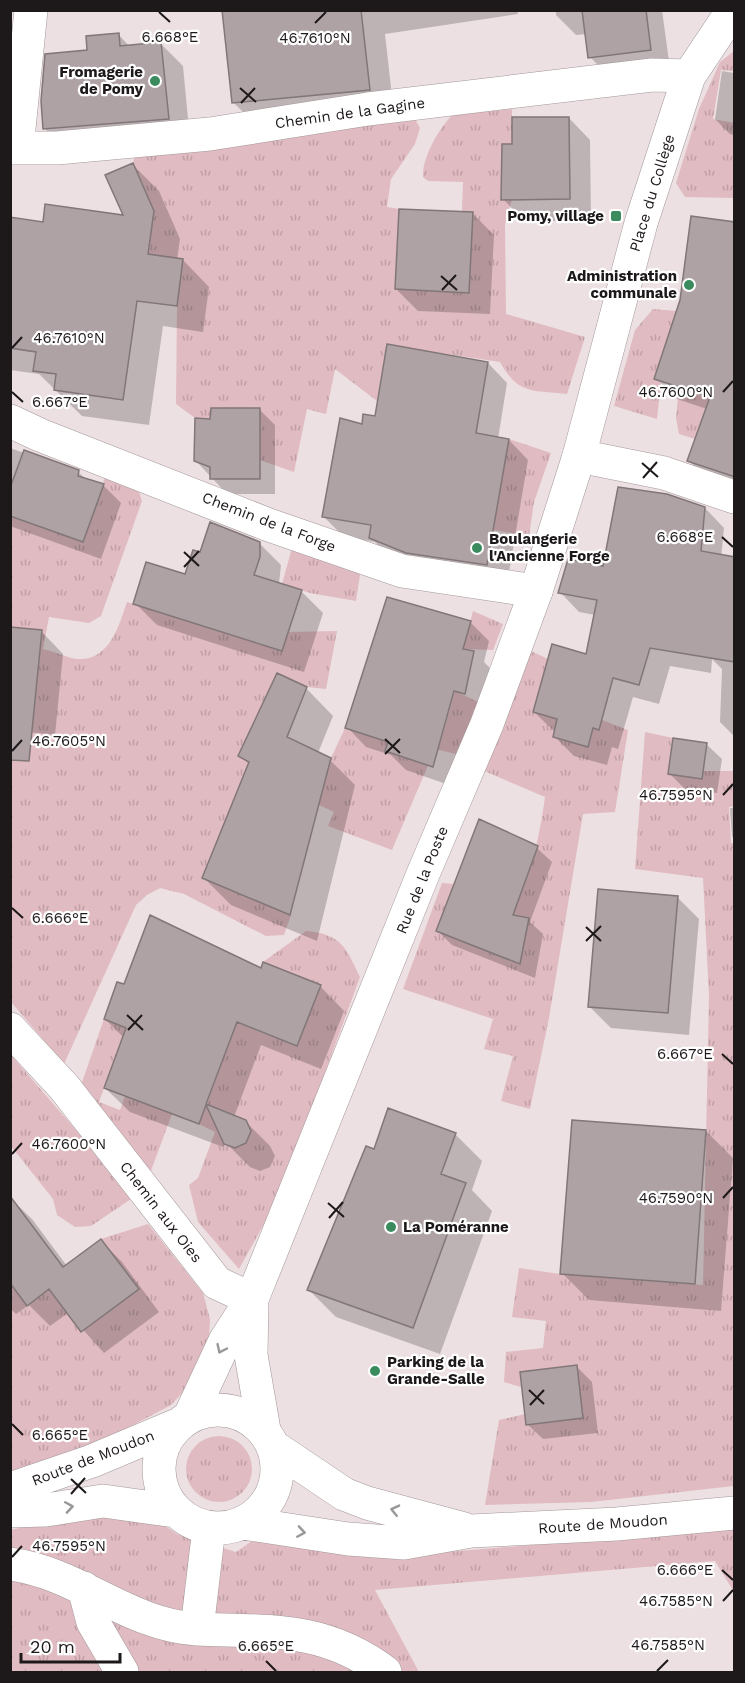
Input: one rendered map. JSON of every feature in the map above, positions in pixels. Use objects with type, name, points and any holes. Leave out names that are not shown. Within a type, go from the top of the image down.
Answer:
[{"type":"street","points":[[14,148],[31,10]]},
{"type":"street","name":"Place du Collège","points":[[579,456],[641,223],[689,75],[733,10]]},
{"type":"street","name":"Chemin de la Gagine","points":[[14,148],[57,148],[210,134],[368,109],[652,75],[689,75]]},
{"type":"street","name":"Chemin de la Forge","points":[[10,421],[40,435],[269,525],[402,571],[536,591]]},
{"type":"street","points":[[579,456],[664,473],[735,497]]},
{"type":"street","name":"Rue de la Poste","points":[[183,1421],[225,1341],[252,1299],[423,874],[487,724],[536,591],[579,456]]},
{"type":"street","name":"Chemin aux Oies","points":[[10,1029],[64,1088],[217,1283],[252,1299]]},
{"type":"street","name":"Rue de la Poste","points":[[252,1299],[251,1354],[269,1438]]},
{"type":"street","points":[[209,1409],[230,1410],[248,1417],[269,1438],[278,1465],[276,1483],[270,1499],[258,1513],[243,1523],[227,1528],[197,1525],[175,1511],[162,1492],[158,1469],[162,1446],[183,1421],[209,1409]]},
{"type":"street","name":"Route de Moudon","points":[[10,1489],[92,1461],[183,1421]]},
{"type":"street","name":"Route de Moudon","points":[[269,1438],[344,1494],[367,1503],[471,1531]]},
{"type":"street","name":"Route de Moudon","points":[[10,1511],[46,1510],[103,1501],[175,1511]]},
{"type":"street","name":"Route de Moudon","points":[[243,1523],[379,1543],[404,1543],[471,1531],[617,1524],[735,1512]]},
{"type":"street","points":[[197,1629],[209,1528]]},
{"type":"street","points":[[10,1564],[43,1570],[150,1621],[172,1628],[286,1632],[324,1639],[360,1654],[385,1672]]},
{"type":"street","points":[[84,1588],[93,1622],[122,1672]]},
{"type":"green space","points":[[734,51],[734,71],[721,70],[713,119],[734,123],[734,198],[685,197],[676,183],[699,109],[720,62]]},
{"type":"green space","points":[[512,109],[512,144],[502,145],[501,166],[511,166],[512,199],[505,224],[506,314],[585,337],[567,394],[536,391],[520,386],[500,362],[387,345],[377,401],[335,369],[326,414],[307,409],[294,472],[260,460],[260,408],[211,408],[210,419],[195,418],[176,404],[177,306],[183,259],[148,254],[153,219],[146,192],[133,163],[135,155],[415,119],[420,128],[415,144],[391,179],[387,207],[399,209],[395,289],[469,293],[473,212],[462,211],[463,182],[428,181],[423,177],[423,169],[428,152],[437,135],[452,115]]},
{"type":"green space","points":[[653,309],[734,316],[734,401],[695,439],[679,434],[676,418],[679,387],[661,381],[657,419],[614,406],[635,330]]},
{"type":"green space","points":[[509,439],[551,453],[534,502],[529,536],[493,530]]},
{"type":"green space","points":[[106,474],[137,485],[142,501],[101,616],[89,623],[49,617],[43,649],[79,659],[90,658],[98,654],[112,640],[127,602],[282,651],[288,632],[337,631],[326,689],[307,687],[277,674],[238,755],[258,766],[202,878],[291,915],[284,935],[266,936],[184,894],[160,888],[147,895],[136,905],[64,1064],[11,1002],[11,711],[34,713],[42,631],[11,627],[10,516],[83,542]]},
{"type":"green space","points":[[295,537],[362,562],[356,601],[310,593],[282,584]]},
{"type":"green space","points":[[473,611],[503,624],[493,650],[463,649]]},
{"type":"green space","points":[[531,651],[548,659],[533,712],[557,719],[553,737],[587,746],[593,728],[599,730],[602,720],[628,730],[615,812],[583,814],[549,1018],[530,1109],[501,1101],[513,1056],[484,1049],[493,1019],[403,989],[442,883],[454,884],[436,931],[487,951],[520,897],[538,839],[545,797],[482,770]]},
{"type":"green space","points":[[455,691],[478,702],[456,754],[435,749],[392,850],[328,826],[334,812],[319,805],[331,758],[345,728],[379,739],[383,724],[440,744]]},
{"type":"green space","points":[[645,732],[673,738],[669,774],[702,779],[703,771],[734,771],[734,806],[729,807],[731,843],[734,843],[734,1486],[591,1502],[485,1505],[499,1420],[525,1414],[526,1425],[583,1418],[577,1365],[520,1372],[521,1387],[504,1382],[506,1352],[543,1348],[546,1321],[512,1317],[519,1268],[560,1274],[703,1285],[709,996],[703,878],[635,869]]},
{"type":"green space","points":[[306,931],[328,935],[341,944],[360,977],[280,1195],[239,1269],[198,1222],[189,1185],[198,1178],[215,1132],[199,1124],[237,1023],[297,1046],[320,985],[263,962]]},
{"type":"green space","points":[[104,1019],[126,1028],[99,1102],[120,1110],[125,1096],[172,1114],[149,1176],[80,1088]]},
{"type":"green space","points":[[10,1054],[134,1197],[91,1226],[75,1227],[57,1215],[53,1199],[11,1146]]},
{"type":"green space","points":[[148,1224],[203,1293],[210,1319],[209,1340],[184,1391],[171,1405],[101,1442],[11,1473],[11,1283],[27,1306],[49,1289],[81,1332],[138,1289],[101,1239]]},
{"type":"green space","points":[[213,1436],[225,1436],[243,1445],[250,1456],[252,1469],[250,1482],[243,1493],[232,1500],[213,1502],[200,1497],[191,1488],[186,1475],[186,1463],[191,1450],[200,1441]]},
{"type":"green space","points":[[106,1510],[155,1519],[177,1534],[236,1552],[252,1541],[411,1555],[734,1528],[734,1592],[715,1561],[375,1590],[419,1672],[11,1672],[10,1530]]},
{"type":"building","points":[[222,10],[361,10],[370,90],[232,103]]},
{"type":"building","points":[[582,10],[646,10],[651,50],[588,58]]},
{"type":"building","points":[[119,33],[120,46],[161,42],[169,119],[43,129],[41,101],[45,54],[87,50],[86,36]]},
{"type":"building","points":[[512,117],[569,117],[570,199],[501,200],[502,144],[512,144]]},
{"type":"building","points":[[133,163],[154,211],[148,254],[183,259],[177,306],[137,301],[123,400],[54,390],[56,374],[33,371],[36,352],[10,348],[10,217],[43,222],[45,204],[123,215],[105,175]]},
{"type":"building","points":[[399,209],[473,212],[469,293],[395,289]]},
{"type":"building","points":[[691,216],[735,222],[735,477],[687,461],[710,397],[654,379],[680,300]]},
{"type":"building","points":[[387,344],[488,362],[476,433],[509,439],[487,565],[406,553],[369,538],[371,525],[322,517],[340,418],[362,424],[363,414],[375,416]]},
{"type":"building","points":[[211,408],[260,408],[260,479],[210,479],[210,467],[194,461],[195,418],[210,419]]},
{"type":"building","points":[[24,450],[79,470],[78,476],[104,484],[83,542],[10,516],[10,488]]},
{"type":"building","points":[[618,487],[667,494],[705,507],[701,551],[735,557],[735,662],[650,648],[639,685],[613,678],[599,730],[593,728],[588,747],[553,737],[557,719],[533,712],[552,644],[586,654],[597,600],[558,593],[568,559],[603,566]]},
{"type":"building","points":[[210,522],[260,542],[260,557],[254,575],[302,590],[282,651],[133,604],[146,562],[185,574],[193,550],[200,552]]},
{"type":"building","points":[[387,597],[471,621],[463,649],[474,651],[465,694],[454,691],[433,767],[385,751],[388,742],[345,728]]},
{"type":"building","points":[[10,627],[42,630],[29,761],[10,760]]},
{"type":"building","points":[[277,673],[307,687],[287,737],[331,758],[290,915],[202,878],[249,762],[238,756]]},
{"type":"building","points":[[673,738],[707,743],[702,779],[668,774]]},
{"type":"building","points":[[479,819],[538,846],[513,915],[529,918],[520,964],[436,931]]},
{"type":"building","points":[[598,889],[678,896],[668,1013],[588,1007]]},
{"type":"building","points":[[150,915],[261,968],[263,962],[321,985],[297,1046],[237,1022],[206,1104],[246,1120],[251,1131],[246,1143],[235,1148],[224,1144],[206,1105],[199,1124],[104,1088],[126,1028],[104,1019],[117,982],[124,984]]},
{"type":"building","name":"La Poméranne","points":[[388,1108],[456,1133],[441,1174],[466,1183],[413,1328],[307,1290],[366,1146],[374,1149]]},
{"type":"building","points":[[572,1120],[706,1130],[695,1284],[560,1274]]},
{"type":"building","points":[[10,1196],[63,1267],[101,1239],[139,1289],[81,1332],[49,1289],[27,1306],[10,1283]]},
{"type":"building","points":[[577,1365],[583,1418],[526,1425],[520,1372]]},
{"type":"place","name":"Fromagerie de Pomy","points":[[155,81]]},
{"type":"place","name":"Pomy, village","points":[[616,216]]},
{"type":"place","name":"Administration communale","points":[[689,285]]},
{"type":"place","name":"Boulangerie l'Ancienne Forge","points":[[477,548]]},
{"type":"place","name":"La Poméranne","points":[[391,1227]]},
{"type":"place","name":"Parking de la Grande-Salle","points":[[375,1371]]}]
